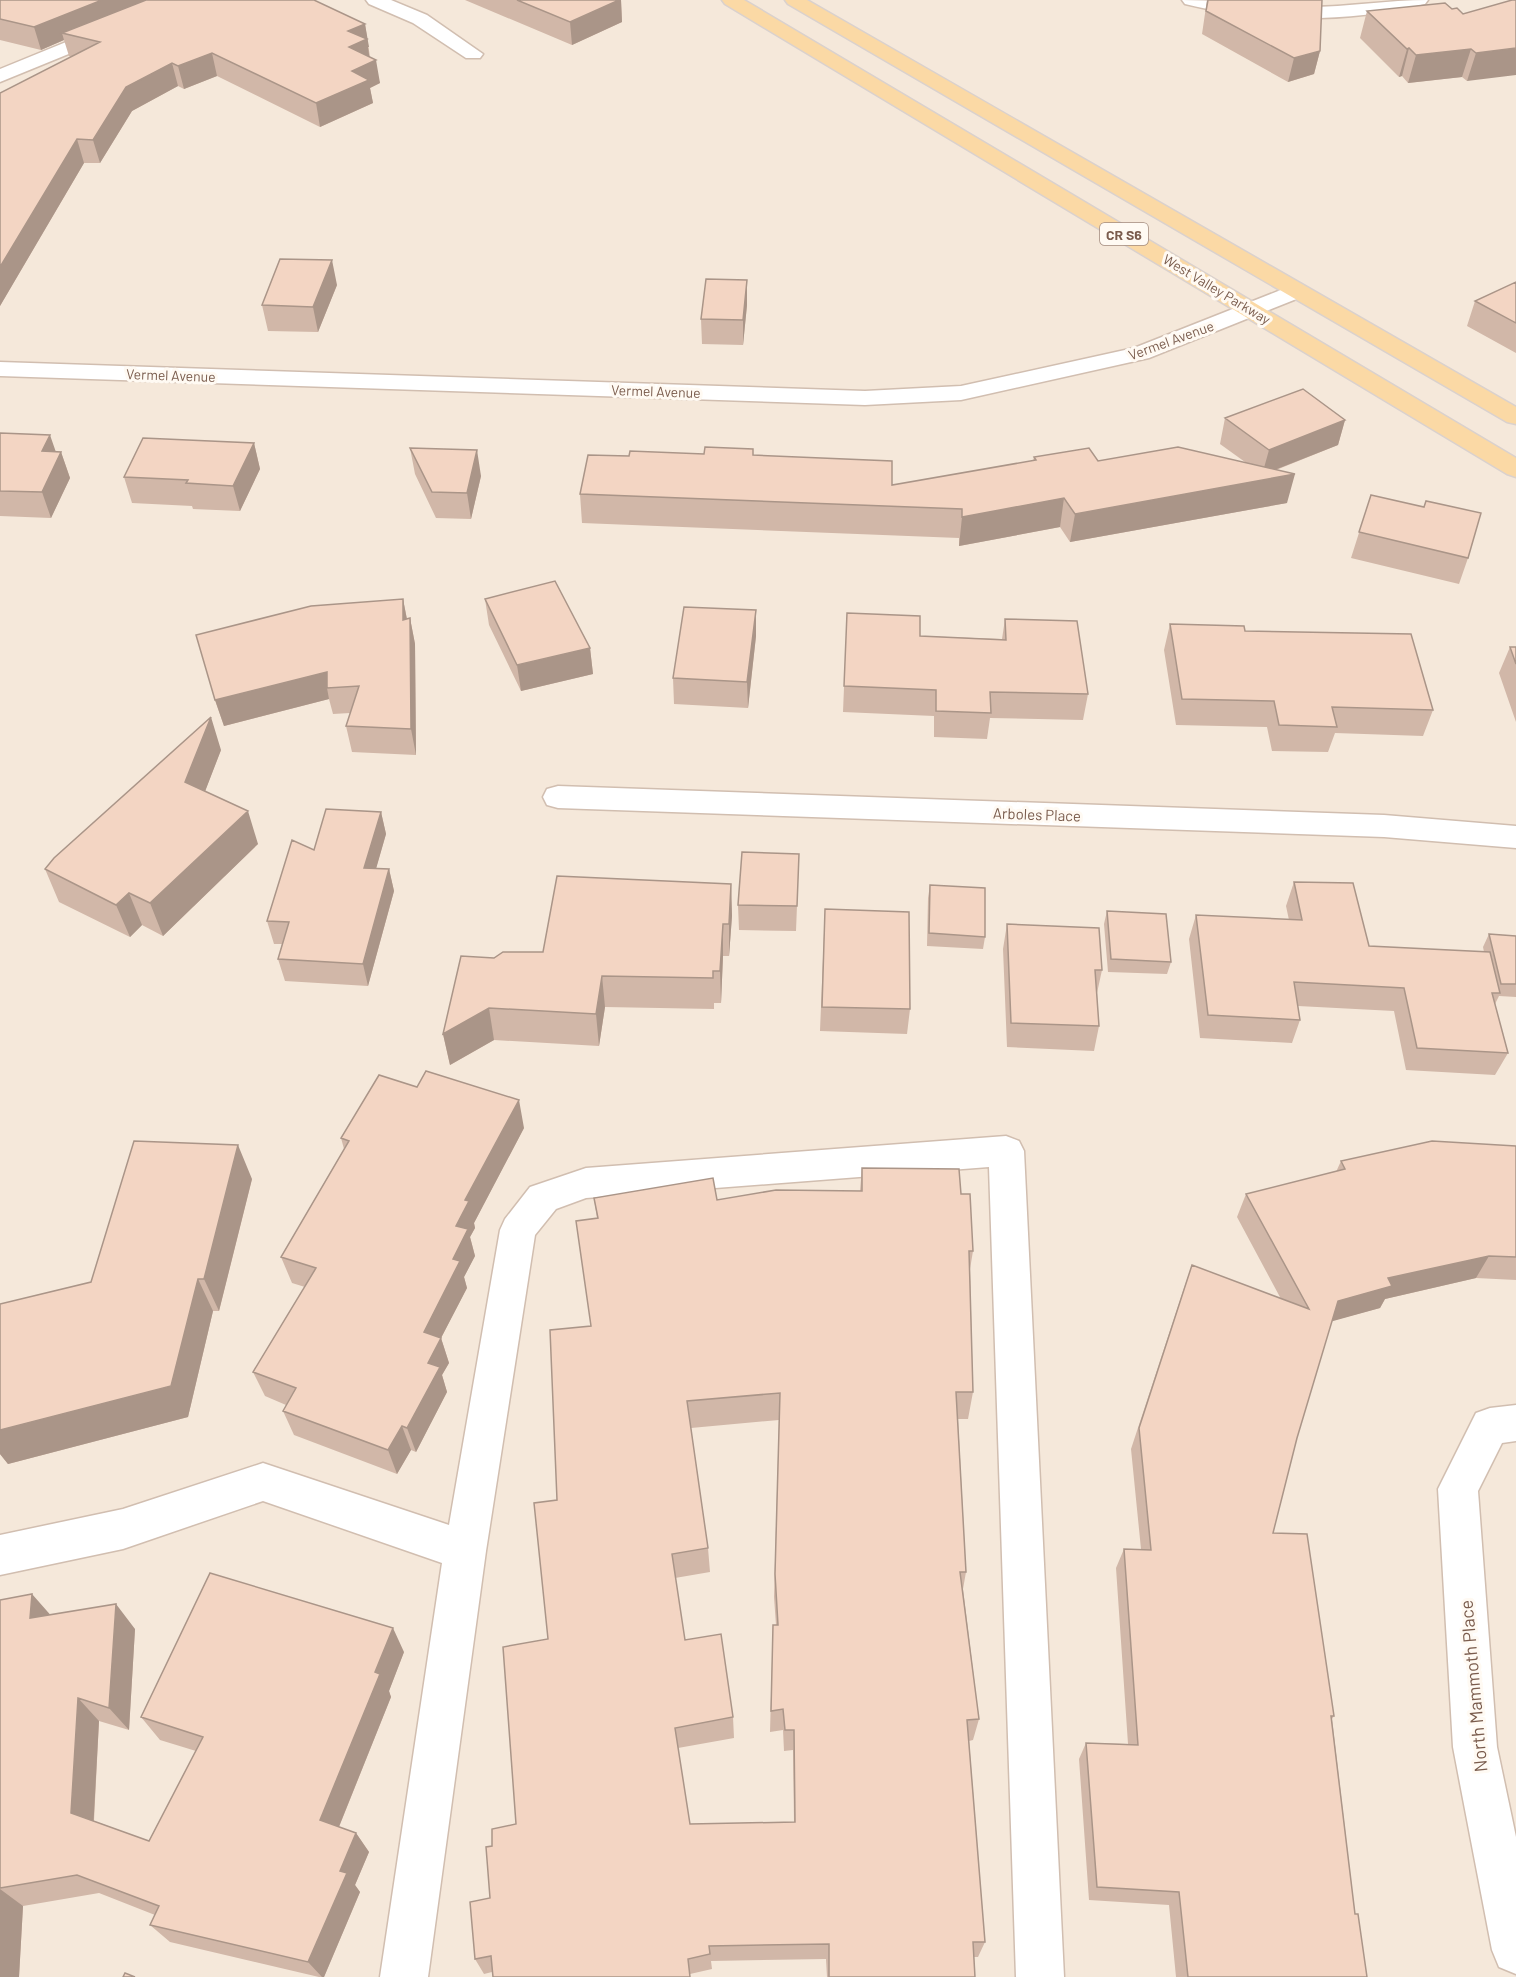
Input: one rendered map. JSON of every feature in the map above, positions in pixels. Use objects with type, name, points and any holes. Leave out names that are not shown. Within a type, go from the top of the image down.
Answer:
[{"type":"main road","name":"West Valley Parkway","points":[[731,0],[1516,469]]},
{"type":"main road","name":"CR S6","points":[[794,0],[1516,417]]},
{"type":"street","points":[[2,73],[185,0]]},
{"type":"street","points":[[375,0],[420,19],[473,54]]},
{"type":"street","points":[[1191,0],[1239,9],[1285,11],[1365,8],[1419,0]]},
{"type":"street","name":"Vermel Avenue","points":[[0,369],[865,398],[961,393],[1141,353],[1296,291]]},
{"type":"street","name":"Arboles Place","points":[[558,797],[1384,826],[1516,837]]},
{"type":"street","points":[[404,1977],[465,1551],[518,1230],[543,1198],[586,1183],[1006,1151],[1040,1977]]},
{"type":"street","name":"North Mammoth Place","points":[[1503,1425],[1458,1490],[1475,1747],[1516,1950]]},
{"type":"street","points":[[0,1555],[123,1529],[263,1482],[465,1551]]},
{"type":"shaded area","points":[[0,0],[1516,0],[1516,1977],[0,1977]]},
{"type":"building","points":[[0,0],[102,0],[34,27],[0,19]]},
{"type":"building","points":[[146,0],[314,0],[365,24],[348,31],[367,39],[349,47],[376,60],[352,71],[369,80],[316,103],[212,53],[178,66],[172,63],[126,87],[93,140],[77,139],[0,267],[0,93],[100,42],[62,33]]},
{"type":"building","points":[[517,0],[619,0],[570,22]]},
{"type":"building","points":[[1208,0],[1322,0],[1320,51],[1294,58],[1206,11]]},
{"type":"building","points":[[1516,0],[1516,48],[1476,53],[1471,49],[1416,55],[1367,11],[1445,3],[1452,9],[1457,8],[1463,14]]},
{"type":"building","points":[[280,259],[332,260],[313,307],[262,305]]},
{"type":"building","points":[[706,279],[747,280],[743,320],[701,319]]},
{"type":"building","points":[[1516,282],[1516,323],[1475,301]]},
{"type":"building","points":[[1303,389],[1345,420],[1269,450],[1225,418]]},
{"type":"building","points":[[0,433],[50,435],[42,451],[61,452],[42,492],[0,491]]},
{"type":"building","points":[[143,438],[254,443],[233,486],[186,483],[188,480],[124,477]]},
{"type":"building","points":[[705,447],[753,449],[753,455],[892,461],[892,485],[1036,460],[1034,457],[1089,448],[1098,461],[1178,447],[1295,474],[1075,514],[1064,498],[962,517],[962,509],[580,494],[588,455],[629,456],[630,451],[704,454]]},
{"type":"building","points":[[410,448],[477,450],[467,493],[432,492]]},
{"type":"building","points":[[1371,495],[1424,507],[1426,501],[1481,513],[1468,558],[1359,532]]},
{"type":"building","points":[[555,581],[590,648],[517,665],[485,599]]},
{"type":"building","points":[[403,599],[403,620],[410,618],[411,729],[346,726],[359,686],[327,688],[327,672],[215,700],[196,635],[311,606]]},
{"type":"building","points":[[684,607],[756,610],[747,682],[673,678]]},
{"type":"building","points":[[847,613],[920,616],[920,636],[1006,640],[1005,619],[1077,621],[1088,694],[990,692],[991,713],[936,711],[936,690],[844,686]]},
{"type":"building","points":[[1170,624],[1244,626],[1245,631],[1411,634],[1433,710],[1332,707],[1337,727],[1279,725],[1274,701],[1182,699]]},
{"type":"building","points":[[1510,647],[1516,647],[1516,664]]},
{"type":"building","points":[[211,717],[185,782],[248,811],[150,903],[129,893],[116,905],[45,869],[54,858]]},
{"type":"building","points":[[326,809],[381,812],[364,868],[389,869],[363,964],[278,959],[289,922],[267,921],[292,840],[314,850]]},
{"type":"building","points":[[742,852],[799,854],[797,906],[738,905]]},
{"type":"building","points":[[557,876],[731,884],[729,924],[723,924],[720,971],[713,971],[713,978],[602,976],[596,1014],[489,1008],[443,1034],[461,956],[494,958],[503,952],[543,952]]},
{"type":"building","points":[[1294,882],[1353,883],[1369,946],[1490,952],[1500,993],[1492,993],[1508,1053],[1417,1048],[1404,988],[1294,982],[1300,1020],[1208,1015],[1196,915],[1302,920]]},
{"type":"building","points":[[930,885],[985,888],[985,937],[929,933]]},
{"type":"building","points":[[825,909],[909,912],[910,1009],[822,1007]]},
{"type":"building","points":[[1107,911],[1166,914],[1171,962],[1111,959]]},
{"type":"building","points":[[1007,924],[1099,928],[1102,970],[1095,970],[1099,1026],[1011,1023]]},
{"type":"building","points":[[1489,934],[1516,936],[1516,984],[1501,984]]},
{"type":"building","points":[[426,1071],[519,1100],[465,1200],[469,1201],[456,1226],[468,1229],[453,1259],[460,1261],[424,1332],[441,1338],[428,1363],[440,1367],[407,1428],[402,1426],[388,1450],[283,1411],[296,1388],[253,1372],[316,1268],[281,1257],[349,1141],[341,1138],[379,1075],[417,1087]]},
{"type":"building","points":[[134,1141],[238,1145],[204,1279],[198,1279],[171,1386],[0,1430],[0,1304],[91,1282]]},
{"type":"building","points":[[1432,1141],[1516,1146],[1516,1257],[1489,1256],[1388,1278],[1392,1286],[1338,1301],[1297,1438],[1273,1533],[1307,1534],[1334,1716],[1331,1716],[1355,1914],[1358,1914],[1367,1977],[1188,1977],[1179,1892],[1097,1887],[1086,1743],[1138,1745],[1124,1549],[1151,1550],[1139,1428],[1192,1265],[1309,1309],[1246,1194],[1345,1169],[1341,1161]]},
{"type":"building","points":[[862,1168],[959,1169],[961,1194],[970,1194],[973,1251],[969,1251],[973,1392],[956,1392],[966,1572],[960,1572],[979,1719],[967,1720],[985,1942],[973,1942],[975,1977],[829,1977],[829,1944],[709,1946],[710,1954],[688,1959],[690,1977],[493,1977],[491,1956],[475,1959],[470,1902],[490,1898],[486,1847],[492,1846],[492,1829],[516,1824],[503,1647],[548,1639],[534,1503],[557,1500],[550,1330],[591,1326],[576,1221],[598,1218],[594,1198],[713,1178],[717,1200],[776,1190],[862,1191]],"holes":[[[780,1393],[775,1574],[778,1625],[773,1625],[771,1711],[783,1709],[785,1730],[794,1730],[795,1822],[690,1824],[675,1728],[733,1717],[721,1634],[685,1640],[672,1554],[708,1548],[687,1401]]]},
{"type":"building","points":[[210,1573],[393,1628],[375,1672],[380,1674],[320,1820],[356,1833],[340,1871],[347,1873],[308,1962],[150,1925],[159,1906],[77,1875],[0,1888],[0,1600],[32,1594],[30,1618],[116,1604],[109,1708],[78,1698],[71,1813],[149,1841],[203,1737],[141,1717]]},
{"type":"building","points":[[125,1973],[135,1977],[123,1977]]}]
